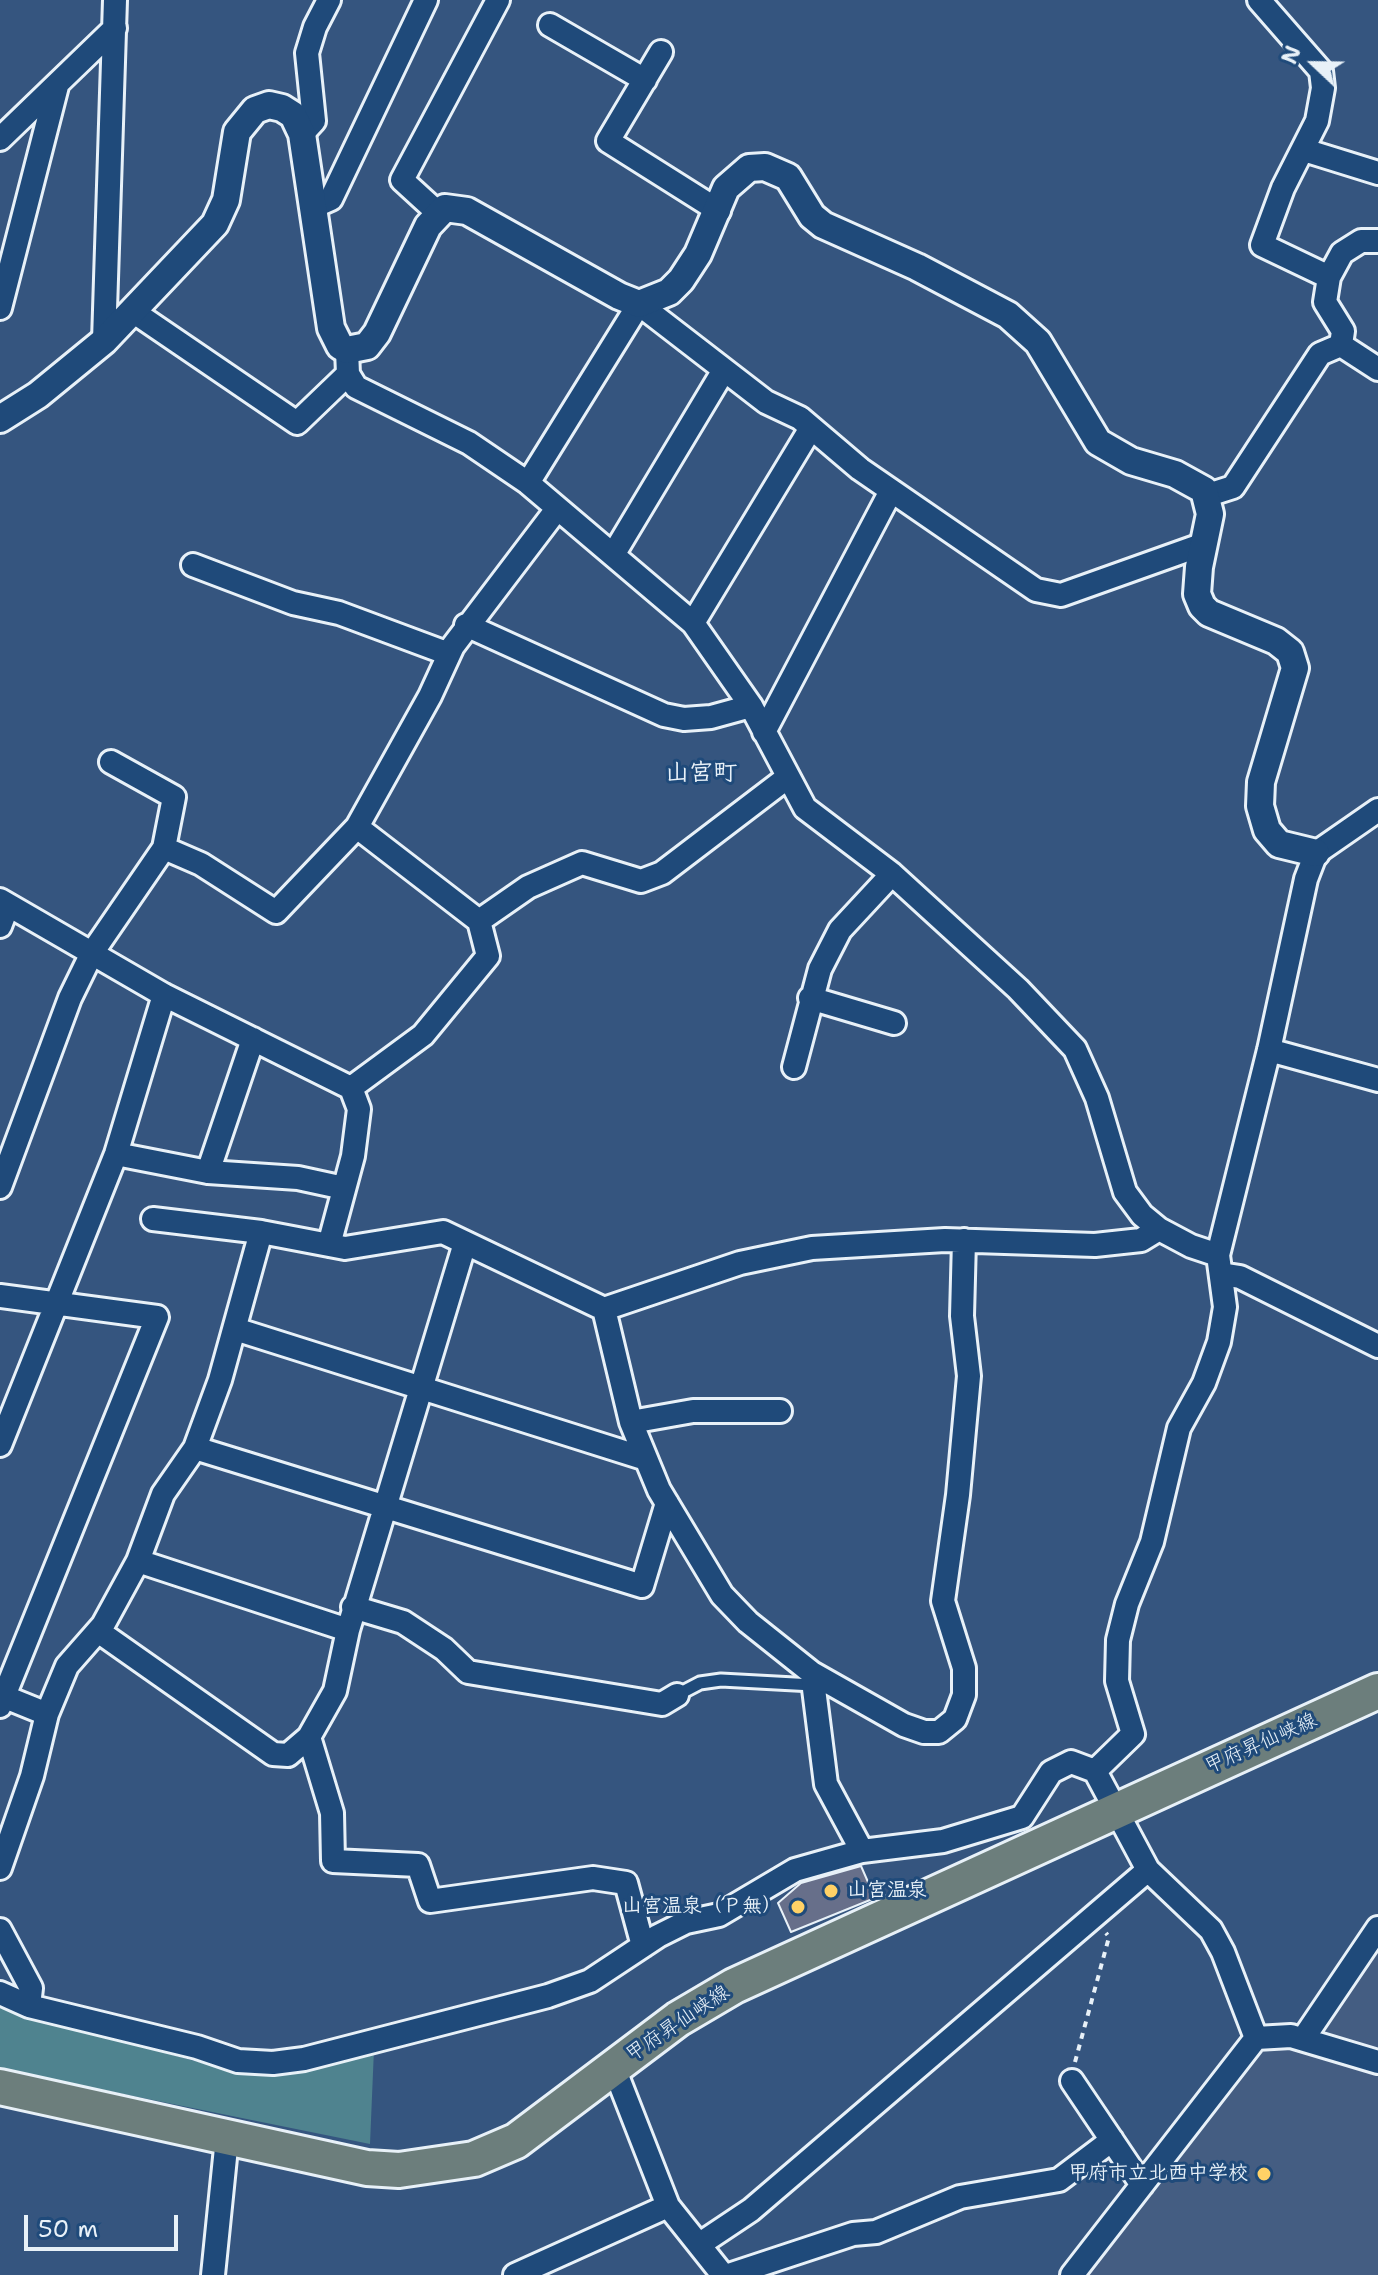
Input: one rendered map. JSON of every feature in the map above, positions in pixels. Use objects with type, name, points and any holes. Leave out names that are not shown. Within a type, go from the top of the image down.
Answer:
[{"type":"main road","name":"甲府昇仙峡線","points":[[0,2087],[367,2168],[435,2166],[474,2159],[516,2141],[678,2019],[734,1986],[1378,1691]]},
{"type":"street","points":[[104,341],[115,0]]},
{"type":"street","points":[[302,134],[314,121],[307,53],[315,27],[329,0]]},
{"type":"street","points":[[313,207],[331,199],[426,0]]},
{"type":"street","points":[[437,212],[402,180],[498,0]]},
{"type":"street","points":[[1259,0],[1321,71],[1323,88],[1317,121],[1283,188],[1262,245],[1329,277]]},
{"type":"street","points":[[550,25],[645,80]]},
{"type":"street","points":[[0,139],[115,28]]},
{"type":"street","points":[[661,52],[608,141],[719,211]]},
{"type":"street","points":[[0,308],[57,86]]},
{"type":"street","points":[[0,419],[38,395],[104,341],[215,224],[226,200],[233,145],[244,119],[255,110],[269,105],[293,115],[302,134],[331,328],[356,387],[469,443],[528,483],[693,623],[751,706],[805,808],[892,874],[1018,989],[1075,1049],[1097,1098],[1125,1192],[1142,1215],[1159,1229],[1240,1277],[1378,1346]]},
{"type":"street","points":[[1304,150],[1378,173]]},
{"type":"street","points":[[528,483],[639,304],[669,292],[681,280],[719,211],[726,188],[749,168],[765,167],[779,171],[788,177],[812,216],[823,225],[939,278],[1016,321],[1038,342],[1098,442],[1131,461],[1198,484],[1208,495],[1210,514],[1197,594],[1202,606],[1209,613],[1276,641],[1290,652],[1295,668],[1269,744],[1260,806],[1267,830],[1279,844],[1316,853]]},
{"type":"street","points":[[134,312],[297,423],[348,362],[377,333],[437,212],[454,206],[639,304],[766,402],[800,418],[891,491],[1026,585],[1061,595],[1204,544]]},
{"type":"street","points":[[1341,345],[1343,331],[1325,302],[1329,277],[1342,253],[1361,241],[1378,241]]},
{"type":"street","points":[[1208,495],[1233,487],[1320,354],[1341,345]]},
{"type":"street","points":[[1341,345],[1378,369]]},
{"type":"street","points":[[613,555],[724,370]]},
{"type":"street","points":[[693,623],[811,428]]},
{"type":"street","points":[[764,732],[891,491]]},
{"type":"street","points":[[164,848],[201,864],[276,912],[357,827],[466,625],[557,509]]},
{"type":"street","points":[[193,565],[293,603],[339,613],[449,654]]},
{"type":"street","points":[[466,625],[664,715],[697,718],[751,706]]},
{"type":"street","points":[[0,1187],[70,998],[92,953],[164,848],[174,797],[111,762]]},
{"type":"street","points":[[479,921],[528,887],[582,863],[641,881],[662,873],[788,777]]},
{"type":"street","points":[[1095,1771],[1133,1734],[1117,1681],[1118,1640],[1127,1604],[1152,1542],[1179,1428],[1204,1383],[1219,1342],[1225,1307],[1219,1264],[1306,879],[1316,853],[1374,819]]},
{"type":"street","points":[[351,1088],[423,1035],[488,956],[479,921],[357,827]]},
{"type":"street","points":[[794,1067],[820,969],[840,930],[892,874]]},
{"type":"street","points":[[3,910],[351,1088],[359,1109],[329,1245]]},
{"type":"street","points":[[0,1445],[116,1154],[164,995]]},
{"type":"street","points":[[810,998],[894,1023]]},
{"type":"street","points":[[208,1172],[253,1039]]},
{"type":"street","points":[[1269,1050],[1378,1080]]},
{"type":"street","points":[[116,1154],[208,1172],[298,1178],[344,1188]]},
{"type":"street","points":[[153,1219],[261,1232],[345,1248],[443,1232],[604,1309],[740,1263],[812,1248],[964,1240],[1095,1245],[1141,1240],[1159,1229]]},
{"type":"street","points":[[0,1868],[32,1776],[47,1714],[67,1666],[98,1631],[138,1561],[163,1494],[195,1448],[235,1329],[261,1232]]},
{"type":"street","points":[[604,1309],[631,1422],[643,1458],[722,1595],[812,1679],[904,1725],[924,1732],[939,1732],[955,1719],[964,1695],[964,1668],[943,1601],[958,1495],[969,1376],[962,1316],[964,1240]]},
{"type":"street","points":[[98,1631],[273,1754],[288,1755],[309,1737],[335,1691],[353,1607],[465,1243]]},
{"type":"street","points":[[0,1296],[157,1317],[1,1699],[47,1714]]},
{"type":"street","points":[[235,1329],[643,1458]]},
{"type":"street","points":[[631,1422],[693,1411],[780,1411]]},
{"type":"street","points":[[195,1448],[642,1586],[667,1503]]},
{"type":"street","points":[[138,1561],[348,1630]]},
{"type":"street","points":[[353,1607],[403,1622],[444,1649],[468,1672],[662,1704],[677,1695]]},
{"type":"street","points":[[812,1679],[826,1784],[862,1851]]},
{"type":"street","points":[[309,1737],[332,1813],[333,1861],[418,1865],[430,1901],[593,1878],[626,1883],[643,1946]]},
{"type":"street","points":[[0,1993],[29,2006],[197,2047],[238,2061],[273,2063],[304,2059],[548,1996],[590,1981],[686,1922],[719,1915],[795,1870],[862,1851],[943,1841],[1022,1817],[1051,1772],[1071,1762],[1095,1771],[1148,1870],[1211,1930],[1223,1952],[1256,2038]]},
{"type":"street","points":[[700,2244],[751,2210],[1148,1870]]},
{"type":"street","points":[[1303,2039],[1378,1928]]},
{"type":"street","points":[[0,1930],[31,1988],[29,2006]]},
{"type":"street","points":[[1072,2275],[1256,2038],[1291,2036],[1378,2062]]},
{"type":"street","points":[[614,2068],[668,2206],[723,2275]]},
{"type":"street","points":[[1072,2081],[1142,2185]]},
{"type":"street","points":[[213,2275],[227,2138]]},
{"type":"street","points":[[729,2275],[853,2234],[876,2232],[960,2197],[1059,2180],[1112,2140]]},
{"type":"street","points":[[515,2275],[668,2206]]},
{"type":"lane","points":[[677,1695],[700,1683],[721,1680],[812,1679]]},
{"type":"path","points":[[1072,2081],[1109,1937],[1095,1916]]},
{"type":"shaded area","points":[[1378,1937],[1378,2049],[1316,2032]]},
{"type":"shaded area","name":"甲府市立北西中学校","points":[[1256,2038],[1293,2045],[1378,2073],[1378,2275],[1072,2275]]},
{"type":"green space","points":[[0,2008],[239,2073],[272,2076],[311,2069],[374,2049],[370,2144],[0,2069]]},
{"type":"building","name":"山宮温泉","points":[[861,1866],[875,1898],[791,1932],[778,1903],[801,1883]]},
{"type":"place","name":"山宮温泉","points":[[831,1891]]},
{"type":"place","name":"山宮温泉（Ｐ無）","points":[[798,1907]]},
{"type":"place","name":"甲府市立北西中学校","points":[[1264,2174]]},
{"type":"district","name":"山宮町","points":[[701,774]]}]
